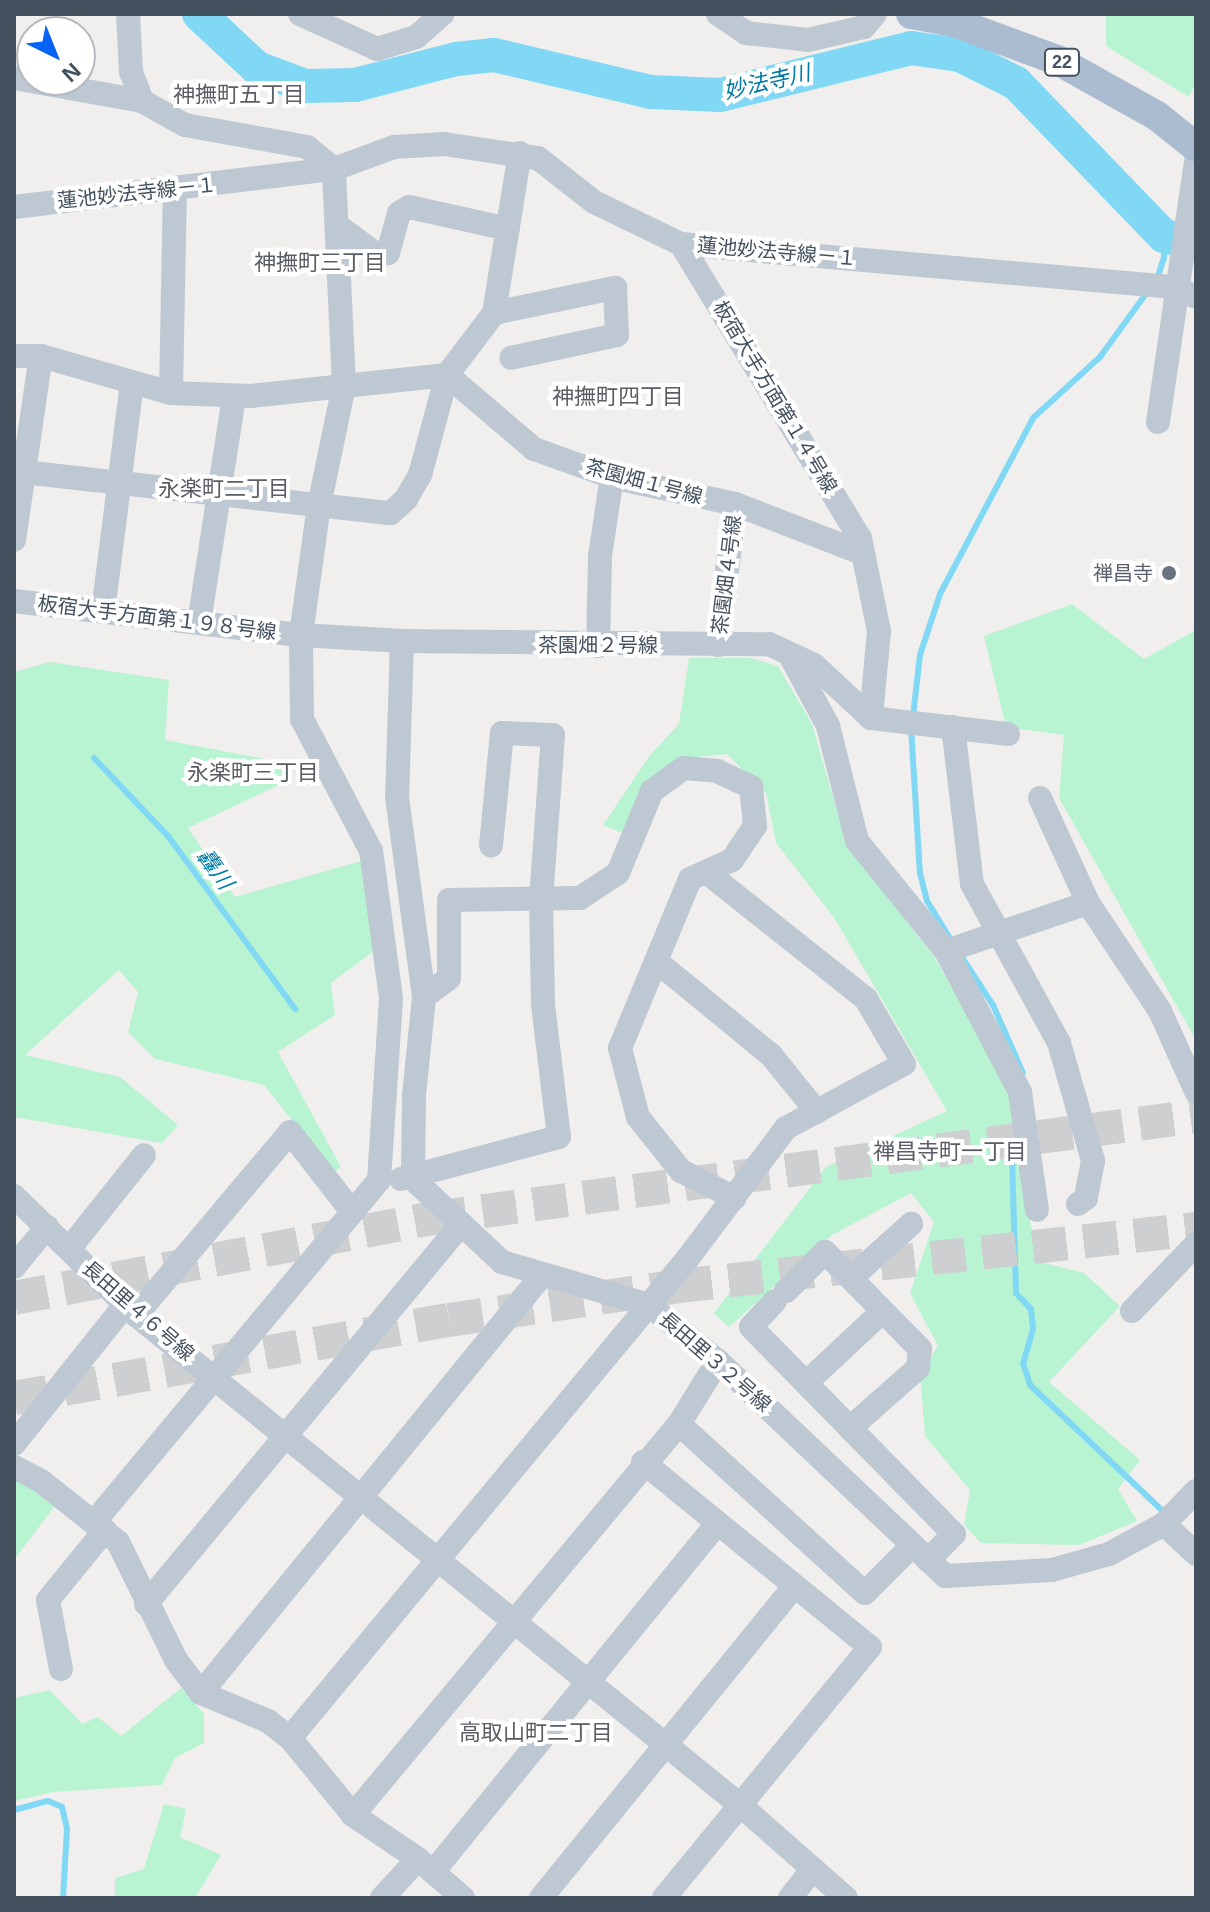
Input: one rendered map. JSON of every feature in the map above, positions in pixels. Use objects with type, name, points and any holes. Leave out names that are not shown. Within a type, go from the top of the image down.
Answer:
[{"type":"main road","name":"22","points":[[911,14],[954,22],[1057,60],[1157,116],[1196,147]]},
{"type":"street","points":[[128,14],[131,72],[142,101]]},
{"type":"street","points":[[300,14],[334,22],[377,49],[416,37],[442,14]]},
{"type":"street","points":[[718,14],[746,33],[808,40],[864,27],[875,14]]},
{"type":"street","points":[[14,78],[142,101],[185,125],[307,147],[334,169],[344,385],[319,506],[301,635],[302,719],[371,851],[391,998],[379,1180],[413,1179],[559,1137],[543,1004],[541,899],[553,735],[502,733],[491,845]]},
{"type":"street","name":"蓮池妙法寺線－１","points":[[14,207],[334,169],[394,147],[444,144],[538,158],[594,202],[681,244],[1139,284],[1179,291]]},
{"type":"street","points":[[19,471],[391,513],[406,499],[420,475],[447,375],[494,313],[520,153]]},
{"type":"street","points":[[1158,422],[1196,160]]},
{"type":"street","points":[[171,393],[175,190]]},
{"type":"street","points":[[338,226],[377,255],[388,253],[399,213],[409,207],[508,229]]},
{"type":"street","name":"板宿大手方面第１４号線","points":[[681,244],[860,538],[879,631],[871,718]]},
{"type":"street","points":[[494,313],[615,288],[617,335],[511,358]]},
{"type":"street","points":[[14,356],[41,356],[171,393],[234,396],[447,375]]},
{"type":"street","points":[[14,540],[19,471],[41,356]]},
{"type":"street","name":"茶園畑１号線","points":[[447,375],[534,449],[612,477],[735,504],[862,553]]},
{"type":"street","points":[[103,612],[132,383]]},
{"type":"street","points":[[199,623],[234,396]]},
{"type":"street","points":[[598,646],[600,556],[612,477]]},
{"type":"street","name":"茶園畑４号線","points":[[718,645],[735,504]]},
{"type":"street","name":"板宿大手方面第１９８号線","points":[[14,601],[301,635]]},
{"type":"street","name":"茶園畑２号線","points":[[301,635],[598,646],[769,644],[814,665],[871,718]]},
{"type":"street","points":[[402,641],[397,797],[424,997],[414,1095],[413,1179]]},
{"type":"street","points":[[790,655],[828,726],[857,841],[946,951],[1020,1092],[1037,1210]]},
{"type":"street","points":[[871,718],[1008,734]]},
{"type":"street","points":[[953,727],[965,858],[972,884],[1059,1043],[1093,1161],[1086,1198],[1078,1204]]},
{"type":"street","points":[[424,997],[449,978],[449,900],[580,898],[618,873],[652,791],[684,768],[717,771],[751,787],[755,826],[732,860],[709,874],[690,879],[620,1048],[638,1117],[681,1171],[735,1198]]},
{"type":"street","points":[[1040,798],[1088,903],[1160,1011],[1196,1091]]},
{"type":"street","points":[[290,1738],[649,1305],[735,1198],[786,1128],[904,1064],[896,1045],[866,999],[709,874]]},
{"type":"street","points":[[946,951],[1088,903]]},
{"type":"street","points":[[656,961],[771,1055],[817,1112]]},
{"type":"street","points":[[14,1444],[290,1132],[350,1209]]},
{"type":"street","points":[[69,1249],[144,1155]]},
{"type":"street","name":"長田里３２号線","points":[[413,1179],[502,1262],[649,1305],[718,1361],[928,1561]]},
{"type":"street","name":"長田里４６号線","points":[[14,1196],[130,1310],[212,1375],[350,1209],[379,1180]]},
{"type":"street","points":[[146,1604],[462,1224]]},
{"type":"street","points":[[851,1278],[911,1224]]},
{"type":"street","points":[[14,1267],[47,1227]]},
{"type":"street","points":[[1132,1311],[1196,1244]]},
{"type":"street","points":[[679,1424],[865,1593],[928,1561],[954,1534],[850,1428],[806,1383],[751,1327],[825,1252],[920,1349],[918,1368],[850,1428]]},
{"type":"street","points":[[201,1693],[542,1275]]},
{"type":"street","points":[[806,1383],[883,1311]]},
{"type":"street","points":[[353,1815],[643,1462],[679,1424],[718,1361]]},
{"type":"street","points":[[61,1669],[48,1600],[212,1375],[740,1805],[846,1898]]},
{"type":"street","points":[[643,1462],[870,1647],[664,1898]]},
{"type":"street","points":[[14,1467],[100,1526],[118,1542],[146,1604],[201,1693],[268,1721],[290,1738],[353,1815],[426,1865],[463,1898]]},
{"type":"street","points":[[928,1561],[1052,1570],[1109,1554],[1164,1524],[1196,1491]]},
{"type":"street","points":[[382,1898],[426,1865],[717,1524]]},
{"type":"street","points":[[1164,1524],[1196,1554]]},
{"type":"street","points":[[541,1898],[794,1587]]},
{"type":"street","points":[[790,1898],[813,1869]]},
{"type":"green space","points":[[1106,14],[1196,14],[1196,82],[1189,97],[1106,46]]},
{"type":"green space","points":[[1072,604],[1144,659],[1196,630],[1196,1040],[1059,798],[1064,735],[1006,727],[984,636]]},
{"type":"green space","points":[[689,658],[751,658],[778,666],[812,724],[847,846],[934,956],[1013,1098],[1036,1261],[1084,1273],[1120,1306],[1049,1382],[1140,1460],[1118,1489],[1137,1521],[1079,1545],[981,1543],[964,1525],[970,1490],[925,1436],[920,1373],[938,1346],[910,1293],[934,1222],[911,1193],[832,1235],[729,1327],[714,1313],[826,1167],[947,1111],[835,919],[776,843],[766,793],[727,754],[685,758],[625,834],[603,825],[650,755],[679,724]]},
{"type":"green space","points":[[50,662],[169,680],[165,740],[281,762],[289,780],[188,828],[235,897],[365,860],[379,947],[331,983],[335,1015],[278,1052],[341,1167],[333,1172],[264,1085],[155,1059],[128,1032],[138,992],[119,970],[25,1055],[120,1077],[178,1125],[162,1143],[14,1117],[14,672]]},
{"type":"green space","points":[[14,1476],[57,1503],[14,1560]]},
{"type":"green space","points":[[181,1688],[204,1714],[204,1743],[175,1758],[162,1785],[53,1792],[14,1801],[14,1698],[50,1690],[82,1724],[98,1717],[121,1736]]},
{"type":"green space","points":[[164,1804],[186,1809],[180,1837],[221,1855],[195,1898],[115,1898],[115,1878],[144,1869]]},
{"type":"waterway","name":"妙法寺川","points":[[199,14],[257,68],[305,86],[355,85],[456,59],[494,55],[651,92],[720,95],[911,48],[960,55],[1016,83],[1164,236],[1196,244]]},
{"type":"waterway","points":[[1157,279],[1164,258],[1164,236]]},
{"type":"waterway","points":[[913,716],[920,655],[940,594],[1033,418],[1100,357],[1148,291]]},
{"type":"waterway","points":[[911,727],[920,873],[927,901],[951,940]]},
{"type":"waterway","name":"轟川","points":[[94,758],[168,836],[295,1009]]},
{"type":"waterway","points":[[961,956],[993,1005],[1023,1073]]},
{"type":"waterway","points":[[1024,1154],[1012,1157],[1016,1293],[1031,1309],[1033,1329],[1023,1363],[1030,1385],[1166,1514]]},
{"type":"waterway","points":[[14,1810],[48,1801],[62,1807],[67,1829],[63,1898]]},
{"type":"tunnel","points":[[14,1298],[432,1218],[1196,1116]]},
{"type":"tunnel","points":[[14,1398],[449,1320],[678,1286],[1196,1229]]},
{"type":"place","name":"禅昌寺","points":[[1169,573]]},
{"type":"district","name":"神撫町五丁目","points":[[239,95]]},
{"type":"district","name":"神撫町三丁目","points":[[320,263]]},
{"type":"district","name":"神撫町四丁目","points":[[618,397]]},
{"type":"district","name":"永楽町二丁目","points":[[224,489]]},
{"type":"district","name":"永楽町三丁目","points":[[253,773]]},
{"type":"district","name":"禅昌寺町一丁目","points":[[950,1152]]},
{"type":"district","name":"高取山町二丁目","points":[[536,1733]]}]
